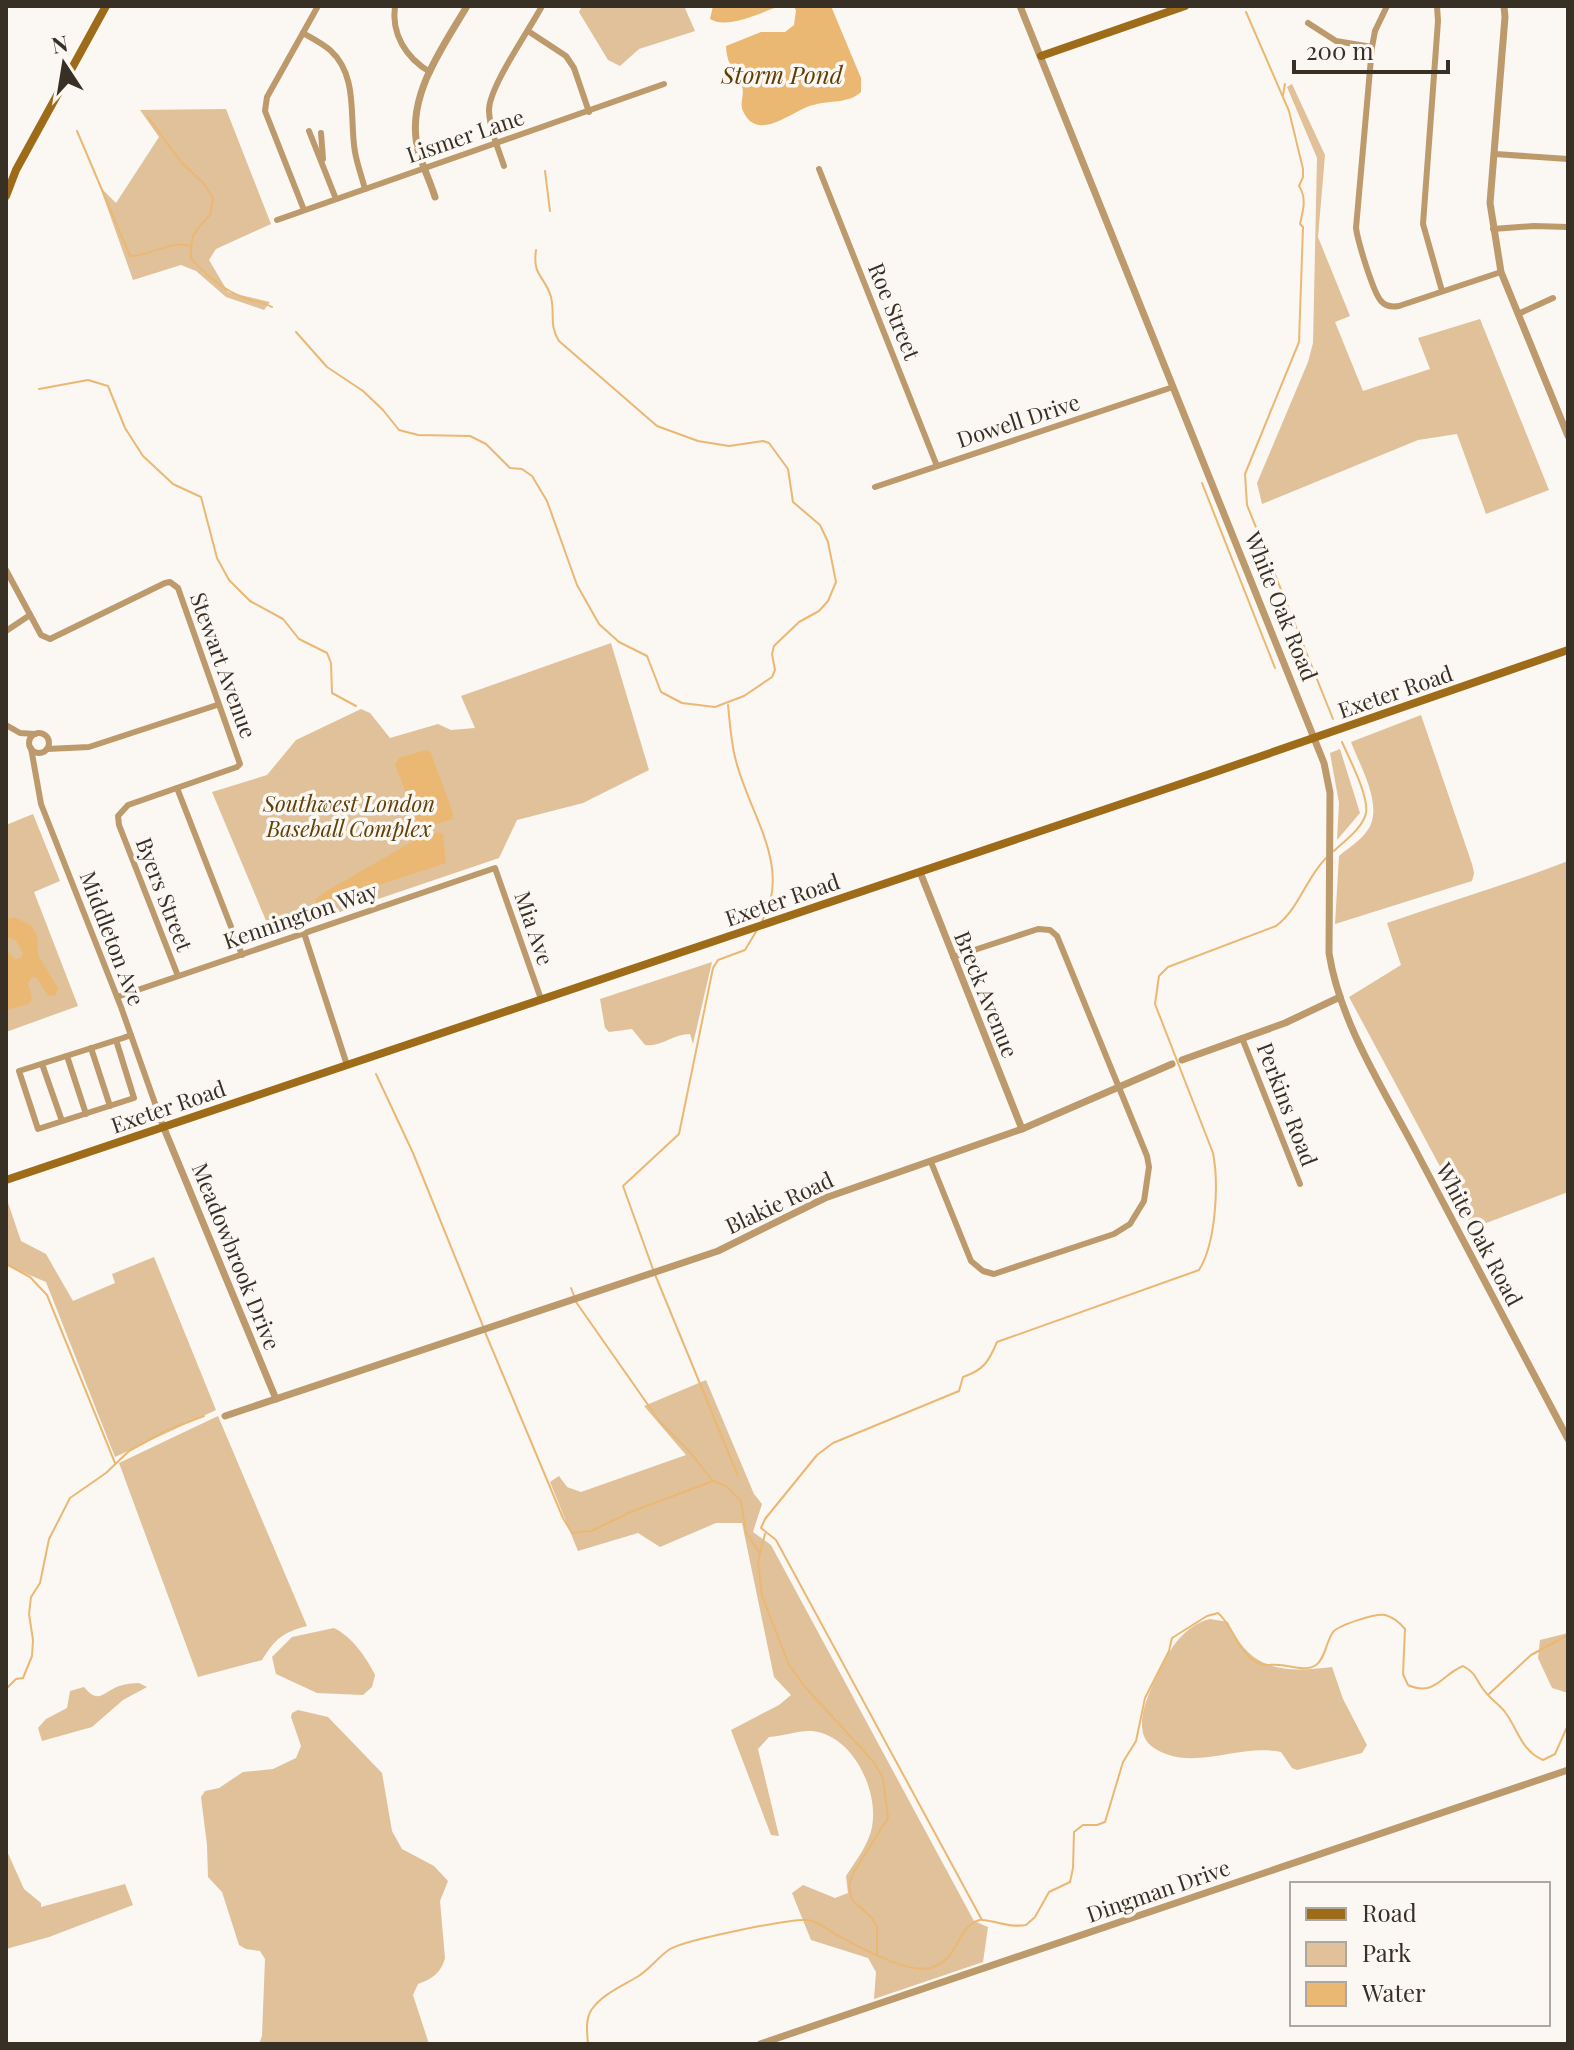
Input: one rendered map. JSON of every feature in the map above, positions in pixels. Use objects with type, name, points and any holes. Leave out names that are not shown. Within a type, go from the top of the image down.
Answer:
[{"type":"main road","points":[[6,196],[16,170],[106,6]]},
{"type":"main road","points":[[1041,56],[1185,6]]},
{"type":"main road","points":[[6,181],[16,170]]},
{"type":"main road","name":"Exeter Road","points":[[6,1180],[1568,650]]},
{"type":"street","points":[[304,210],[265,111],[267,97],[318,6]]},
{"type":"street","points":[[395,6],[394,20],[402,45],[414,62],[430,72]]},
{"type":"street","points":[[435,197],[418,149],[415,127],[418,102],[430,72],[467,6]]},
{"type":"street","points":[[504,166],[489,108],[494,92],[542,6]]},
{"type":"street","name":"White Oak Road","points":[[1020,6],[1324,763],[1330,793],[1329,953],[1340,997],[1391,1104],[1568,1439]]},
{"type":"street","points":[[1387,6],[1375,31],[1372,47],[1356,228],[1358,243],[1380,301],[1390,307],[1399,306],[1501,272]]},
{"type":"street","points":[[1437,6],[1423,224],[1442,291]]},
{"type":"street","points":[[1504,6],[1490,203],[1493,229],[1501,272],[1568,436]]},
{"type":"street","points":[[1308,23],[1336,41],[1372,47]]},
{"type":"street","points":[[528,31],[566,56],[574,68],[589,112]]},
{"type":"street","points":[[303,33],[329,49],[338,59],[347,81],[353,102],[355,151],[365,189]]},
{"type":"street","name":"Lismer Lane","points":[[277,220],[664,84]]},
{"type":"street","points":[[309,131],[336,199]]},
{"type":"street","points":[[321,133],[323,166]]},
{"type":"street","points":[[1495,154],[1568,159]]},
{"type":"street","name":"Roe Street","points":[[819,169],[937,466]]},
{"type":"street","points":[[1493,229],[1568,227]]},
{"type":"street","points":[[1518,314],[1553,298]]},
{"type":"street","name":"Dowell Drive","points":[[875,487],[1173,387]]},
{"type":"street","points":[[6,570],[30,615],[6,631]]},
{"type":"street","name":"Stewart Avenue","points":[[30,615],[41,635],[50,639],[170,582],[178,588],[240,764]]},
{"type":"street","points":[[6,725],[20,733],[30,747],[44,751],[61,747],[89,747],[217,705]]},
{"type":"street","points":[[20,733],[44,735],[61,747]]},
{"type":"street","points":[[30,747],[35,734]]},
{"type":"street","points":[[34,761],[44,751],[48,740]]},
{"type":"street","name":"Middleton Ave","points":[[30,747],[41,804],[117,997],[163,1126]]},
{"type":"street","name":"Byers Street","points":[[178,976],[118,816],[128,805],[240,764]]},
{"type":"street","points":[[177,788],[242,955]]},
{"type":"street","name":"Kennington Way","points":[[117,997],[495,868]]},
{"type":"street","name":"Mia Ave","points":[[495,868],[541,999]]},
{"type":"street","name":"Breck Avenue","points":[[920,872],[1022,1129]]},
{"type":"street","points":[[931,1162],[971,1261],[986,1272],[1005,1272],[1114,1234],[1130,1224],[1144,1201],[1149,1167],[1059,939],[1053,932],[1038,929],[953,957]]},
{"type":"street","points":[[304,933],[347,1065]]},
{"type":"street","name":"Blakie Road","points":[[225,1416],[718,1251],[825,1198],[1022,1129],[1172,1064],[1285,1023],[1340,997]]},
{"type":"street","points":[[116,1040],[134,1098],[38,1129],[19,1071],[131,1035]]},
{"type":"street","name":"Perkins Road","points":[[1242,1038],[1300,1184]]},
{"type":"street","points":[[91,1048],[110,1106]]},
{"type":"street","points":[[67,1056],[86,1114]]},
{"type":"street","points":[[42,1064],[62,1121]]},
{"type":"street","name":"Meadowbrook Drive","points":[[163,1126],[276,1399]]},
{"type":"street","name":"Dingman Drive","points":[[760,2044],[1568,1770]]},
{"type":"green space","points":[[582,6],[684,6],[695,31],[639,49],[620,66],[608,60],[579,12]]},
{"type":"green space","points":[[1292,84],[1325,155],[1318,237],[1350,316],[1335,322],[1363,391],[1430,369],[1418,338],[1480,319],[1549,490],[1486,514],[1457,434],[1418,440],[1262,504],[1257,483],[1308,362],[1313,343],[1317,158],[1287,87]]},
{"type":"green space","points":[[226,109],[271,224],[216,249],[209,260],[228,292],[270,302],[264,310],[226,297],[196,271],[181,265],[133,280],[100,187],[116,203],[159,137],[140,110]]},
{"type":"green space","name":"Southwest London Baseball Complex","points":[[611,643],[649,770],[583,803],[517,820],[499,858],[272,935],[212,792],[267,775],[296,740],[361,709],[370,713],[390,738],[438,724],[451,730],[475,728],[461,696]]},
{"type":"green space","points":[[1421,715],[1472,864],[1472,881],[1335,924],[1339,856],[1367,831],[1373,811],[1369,787],[1351,742]]},
{"type":"green space","points":[[1340,749],[1360,813],[1337,840],[1339,803],[1330,753]]},
{"type":"green space","points":[[33,814],[60,881],[34,892],[78,1006],[6,1032],[6,825]]},
{"type":"green space","points":[[1568,861],[1568,1192],[1473,1228],[1349,997],[1401,965],[1387,923]]},
{"type":"green space","points":[[712,962],[693,1044],[690,1034],[645,1045],[632,1029],[609,1032],[605,1028],[600,999]]},
{"type":"green space","points":[[6,1197],[21,1241],[46,1254],[73,1301],[115,1283],[112,1274],[154,1257],[216,1410],[115,1457],[46,1282],[6,1265]]},
{"type":"green space","points":[[706,1380],[754,1494],[762,1504],[753,1532],[771,1545],[974,1921],[988,1927],[983,1962],[874,1999],[876,1972],[868,1958],[811,1940],[792,1893],[803,1885],[835,1898],[848,1893],[846,1876],[865,1846],[872,1827],[871,1797],[867,1782],[851,1754],[827,1735],[807,1731],[769,1737],[758,1749],[779,1836],[771,1835],[731,1730],[779,1705],[791,1695],[774,1677],[742,1523],[716,1523],[660,1547],[638,1533],[578,1551],[550,1482],[559,1476],[567,1487],[581,1492],[686,1455],[644,1406]]},
{"type":"green space","points":[[218,1416],[307,1626],[280,1637],[262,1660],[198,1677],[119,1463]]},
{"type":"green space","points":[[1210,1619],[1228,1622],[1246,1651],[1270,1665],[1298,1669],[1332,1667],[1343,1699],[1367,1745],[1362,1753],[1297,1770],[1292,1768],[1281,1752],[1248,1751],[1184,1758],[1154,1748],[1147,1741],[1142,1722],[1151,1689],[1179,1638],[1193,1626]]},
{"type":"green space","points":[[334,1628],[358,1648],[375,1675],[372,1687],[363,1695],[317,1693],[276,1674],[272,1657],[292,1637]]},
{"type":"green space","points":[[1568,1633],[1568,1693],[1552,1688],[1538,1658],[1540,1640]]},
{"type":"green space","points":[[139,1683],[147,1687],[123,1700],[92,1727],[42,1741],[38,1728],[46,1719],[67,1708],[70,1691],[84,1687],[101,1696],[119,1686]]},
{"type":"green space","points":[[298,1710],[328,1717],[382,1773],[392,1831],[402,1849],[434,1866],[448,1881],[440,1901],[445,1958],[438,1972],[418,1984],[413,1995],[429,2044],[259,2044],[262,2036],[265,1959],[260,1951],[239,1945],[222,1892],[208,1877],[201,1797],[205,1791],[219,1788],[243,1772],[273,1769],[296,1758],[301,1746],[291,1717]]},
{"type":"green space","points":[[6,1849],[24,1889],[41,1903],[41,1907],[125,1884],[133,1905],[49,1937],[6,1949]]},
{"type":"water","name":"Storm Pond","points":[[713,6],[780,6],[745,19],[717,22],[710,19]]},
{"type":"water","name":"Storm Pond","points":[[793,6],[831,6],[861,78],[861,92],[845,100],[813,105],[776,122],[757,125],[743,111],[742,86],[728,60],[726,46],[761,32],[785,32],[794,25],[796,10]]},
{"type":"water","points":[[430,751],[453,813],[452,819],[424,829],[419,827],[395,765],[399,758]]},
{"type":"water","points":[[438,832],[443,834],[446,863],[317,905],[315,900],[325,892],[415,840]]},
{"type":"water","points":[[14,917],[31,925],[37,936],[38,955],[58,988],[56,995],[48,996],[37,978],[32,977],[28,983],[32,998],[29,1004],[6,1010],[6,950],[15,959],[23,954],[16,940],[6,937],[6,920]]},
{"type":"waterway","points":[[1246,12],[1289,111],[1303,169],[1299,186],[1304,200],[1300,224],[1303,227],[1299,342],[1245,474],[1247,505],[1333,719]]},
{"type":"waterway","points":[[1283,95],[1285,84]]},
{"type":"waterway","points":[[148,117],[181,162],[204,184],[213,198],[210,215],[197,229],[191,243],[191,258],[228,290],[272,307]]},
{"type":"waterway","points":[[77,131],[130,256],[176,245],[190,246]]},
{"type":"waterway","points":[[545,171],[550,211]]},
{"type":"waterway","points":[[296,332],[327,367],[363,391],[399,430],[418,435],[470,436],[486,444],[510,468],[522,469],[532,476],[547,501],[577,585],[599,624],[619,642],[647,656],[661,692],[682,703],[715,707],[744,696],[772,677],[775,670],[774,646],[799,622],[819,611],[828,601],[836,582],[828,542],[820,525],[793,502],[788,469],[769,443],[763,441],[729,446],[698,441],[657,426],[559,341],[554,330],[551,297],[537,271],[536,250]]},
{"type":"waterway","points":[[39,389],[88,380],[108,386],[125,428],[143,456],[173,484],[201,497],[217,558],[229,580],[250,601],[283,619],[299,639],[327,653],[331,663],[332,693],[356,706]]},
{"type":"waterway","points":[[1202,483],[1275,668]]},
{"type":"waterway","points":[[1304,670],[1313,671]]},
{"type":"waterway","points":[[728,705],[736,761],[771,861],[773,881],[770,901],[762,921]]},
{"type":"waterway","points":[[1334,851],[1357,829],[1366,813],[1362,787],[1342,742]]},
{"type":"waterway","points":[[1326,858],[1291,911],[1276,926],[1168,967],[1159,976],[1155,1004],[1213,1153],[1215,1166],[1216,1197],[1212,1229],[1199,1270],[997,1342],[985,1364],[963,1377],[959,1391],[833,1443],[817,1455],[761,1528],[776,1540],[982,1920],[1026,1925],[1035,1917],[1049,1892],[1070,1882],[1074,1832],[1083,1825],[1105,1822],[1123,1762],[1136,1741],[1145,1698],[1169,1651],[1172,1638],[1207,1616],[1218,1613],[1253,1660],[1263,1665],[1303,1668],[1319,1662],[1337,1629],[1366,1618],[1385,1615],[1405,1629],[1403,1674],[1408,1685],[1431,1687],[1463,1666],[1505,1712],[1530,1751],[1543,1760],[1555,1754],[1568,1725]]},
{"type":"waterway","points":[[738,1476],[654,1272],[623,1186],[679,1134],[713,968],[718,960],[745,950],[757,930]]},
{"type":"waterway","points":[[376,1074],[413,1153],[483,1326]]},
{"type":"waterway","points":[[6,1264],[30,1277],[47,1295],[115,1463]]},
{"type":"waterway","points":[[571,1288],[574,1296]]},
{"type":"waterway","points":[[576,1302],[660,1422],[713,1481],[726,1486],[741,1501],[746,1533],[759,1552]]},
{"type":"waterway","points":[[485,1332],[572,1533],[591,1531],[633,1511],[713,1481]]},
{"type":"waterway","points":[[6,1689],[16,1679],[23,1678],[32,1656],[31,1597],[40,1583],[49,1539],[70,1498],[106,1473],[129,1451],[167,1430],[204,1416]]},
{"type":"waterway","points":[[765,1534],[758,1561],[762,1596],[789,1665],[873,1761],[883,1778],[888,1818],[849,1885],[852,1900],[872,1918],[877,1927],[877,1955]]},
{"type":"waterway","points":[[1489,1694],[1531,1655],[1568,1635]]},
{"type":"waterway","points":[[588,2044],[588,2017],[596,2004],[679,1945],[737,1931],[810,1920],[884,1958],[921,1969],[940,1964],[953,1951],[967,1928],[980,1920]]}]
